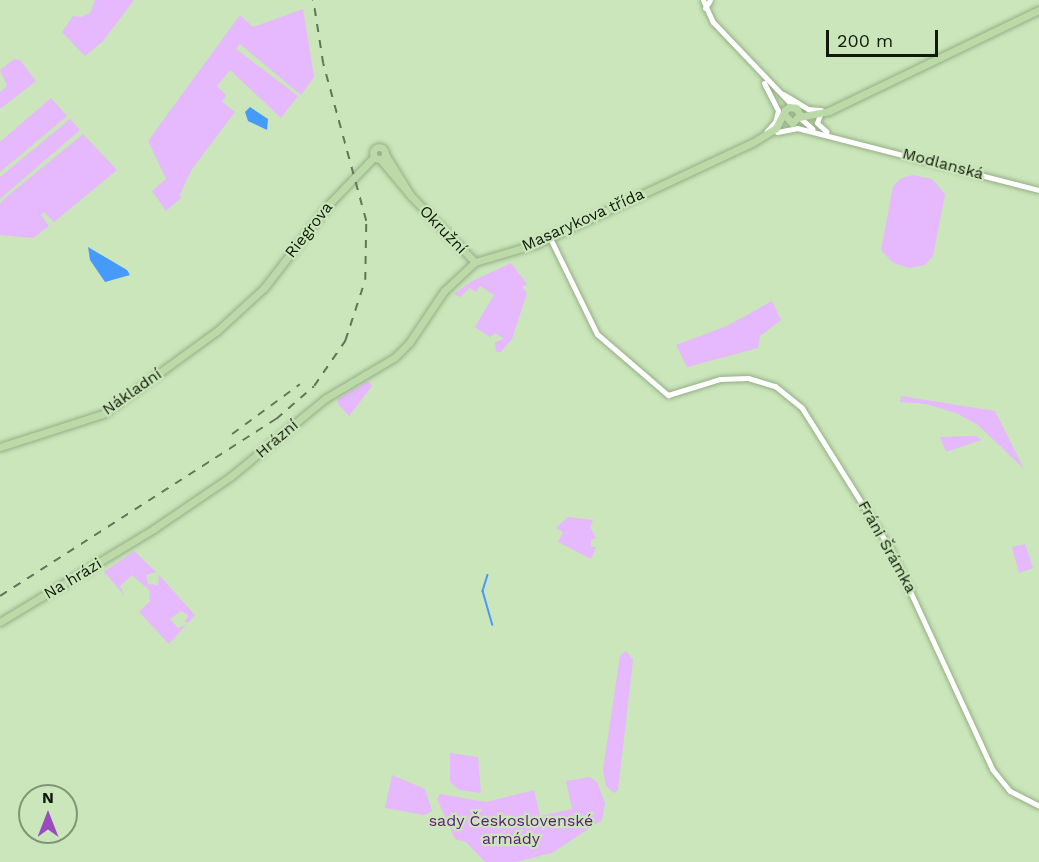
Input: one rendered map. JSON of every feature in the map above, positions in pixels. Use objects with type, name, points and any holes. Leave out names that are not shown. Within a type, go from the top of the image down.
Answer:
[{"type":"main road","points":[[820,112],[796,108],[799,117],[820,112],[1039,10]]},
{"type":"main road","name":"Masarykova třída","points":[[752,143],[776,128],[784,113],[796,108]]},
{"type":"main road","points":[[784,113],[791,123]]},
{"type":"main road","name":"Masarykova třída","points":[[409,343],[444,291],[475,262],[550,238],[777,132],[799,117]]},
{"type":"main road","name":"Riegrova","points":[[247,306],[361,170],[380,157]]},
{"type":"main road","name":"Okružní","points":[[380,157],[411,196],[475,262]]},
{"type":"main road","name":"Okružní","points":[[380,157],[411,196]]},
{"type":"main road","points":[[361,170],[379,164],[398,181]]},
{"type":"main road","name":"Nákladní","points":[[0,447],[103,414],[247,306]]},
{"type":"main road","name":"Hrázní","points":[[145,535],[230,477],[326,398],[388,361],[409,343]]},
{"type":"main road","name":"Na hrázi","points":[[0,622],[145,535]]},
{"type":"street","points":[[703,0],[713,22],[781,102],[784,113]]},
{"type":"street","points":[[705,8],[710,0]]},
{"type":"street","points":[[760,76],[796,108]]},
{"type":"street","points":[[760,76],[799,104],[820,112],[817,123],[828,132]]},
{"type":"street","points":[[752,143],[774,124],[778,113],[775,99],[760,76]]},
{"type":"street","points":[[799,117],[809,127],[846,139]]},
{"type":"street","points":[[791,123],[817,132]]},
{"type":"street","points":[[777,132],[792,127],[846,139]]},
{"type":"street","name":"Modlanská","points":[[846,139],[1039,190]]},
{"type":"street","name":"Fráni Šrámka","points":[[550,238],[597,334],[671,396],[705,383],[737,377],[770,383],[797,402],[827,443],[891,550],[992,769],[1010,791],[1039,806]]},
{"type":"green space","points":[[95,0],[134,0],[103,41],[85,56],[62,32],[73,16],[81,17],[90,13]]},
{"type":"green space","points":[[303,9],[314,77],[301,95],[240,44],[236,49],[298,96],[281,118],[230,70],[217,86],[226,95],[222,102],[235,112],[192,169],[180,194],[181,198],[166,211],[152,191],[166,179],[148,141],[240,15],[253,27]]},
{"type":"green space","points":[[14,59],[20,60],[36,81],[0,109],[0,92],[7,86],[0,70]]},
{"type":"green space","points":[[51,98],[67,116],[0,172],[0,142]]},
{"type":"green space","points":[[70,119],[80,130],[0,199],[0,177]]},
{"type":"green space","points":[[83,134],[117,170],[54,222],[44,212],[41,215],[49,226],[33,238],[0,235],[0,204],[4,199]]},
{"type":"green space","points":[[913,175],[932,179],[945,194],[933,256],[925,265],[909,268],[893,263],[881,250],[893,187],[901,178]]},
{"type":"green space","points":[[511,263],[527,284],[522,287],[527,293],[512,339],[501,352],[496,352],[495,342],[504,339],[495,333],[490,337],[475,327],[494,295],[480,286],[476,292],[470,288],[460,297],[454,294],[472,281]]},
{"type":"green space","points":[[772,301],[781,320],[760,336],[758,348],[687,367],[676,345],[727,326]]},
{"type":"green space","points":[[368,381],[372,386],[349,416],[338,404],[338,399]]},
{"type":"green space","points":[[901,396],[995,411],[1024,469],[978,425],[956,413],[926,404],[900,402]]},
{"type":"green space","points":[[976,436],[981,440],[946,452],[940,437]]},
{"type":"green space","points":[[568,517],[593,520],[590,527],[596,538],[591,540],[591,547],[596,547],[591,559],[558,542],[563,532],[556,528]]},
{"type":"green space","points":[[1025,544],[1033,568],[1019,573],[1012,547]]},
{"type":"green space","points":[[134,551],[156,572],[146,575],[148,584],[158,585],[159,575],[195,615],[188,623],[185,622],[188,615],[181,611],[170,619],[178,628],[186,625],[169,644],[139,612],[150,601],[149,590],[132,575],[120,586],[125,596],[104,572]]},
{"type":"green space","points":[[626,651],[633,660],[618,790],[614,793],[606,786],[603,770],[620,656]]},
{"type":"green space","points":[[450,753],[478,757],[481,793],[459,790],[450,782]]},
{"type":"green space","points":[[392,775],[425,789],[432,811],[425,815],[385,808]]},
{"type":"green space","name":"sady Československé armády","points":[[590,777],[597,782],[605,803],[602,820],[552,853],[515,862],[485,862],[466,842],[455,839],[437,799],[440,794],[486,802],[534,790],[540,816],[572,809],[566,781]]},
{"type":"water","points":[[250,107],[268,119],[267,130],[248,121],[245,112]]},
{"type":"water","points":[[88,247],[127,270],[130,275],[105,282],[90,260]]},
{"type":"waterway","points":[[488,575],[483,591],[493,625]]},
{"type":"railway","points":[[0,596],[276,419],[314,386],[345,341],[365,280],[366,221],[323,64],[313,0]]},
{"type":"railway","points":[[232,434],[300,384]]}]
